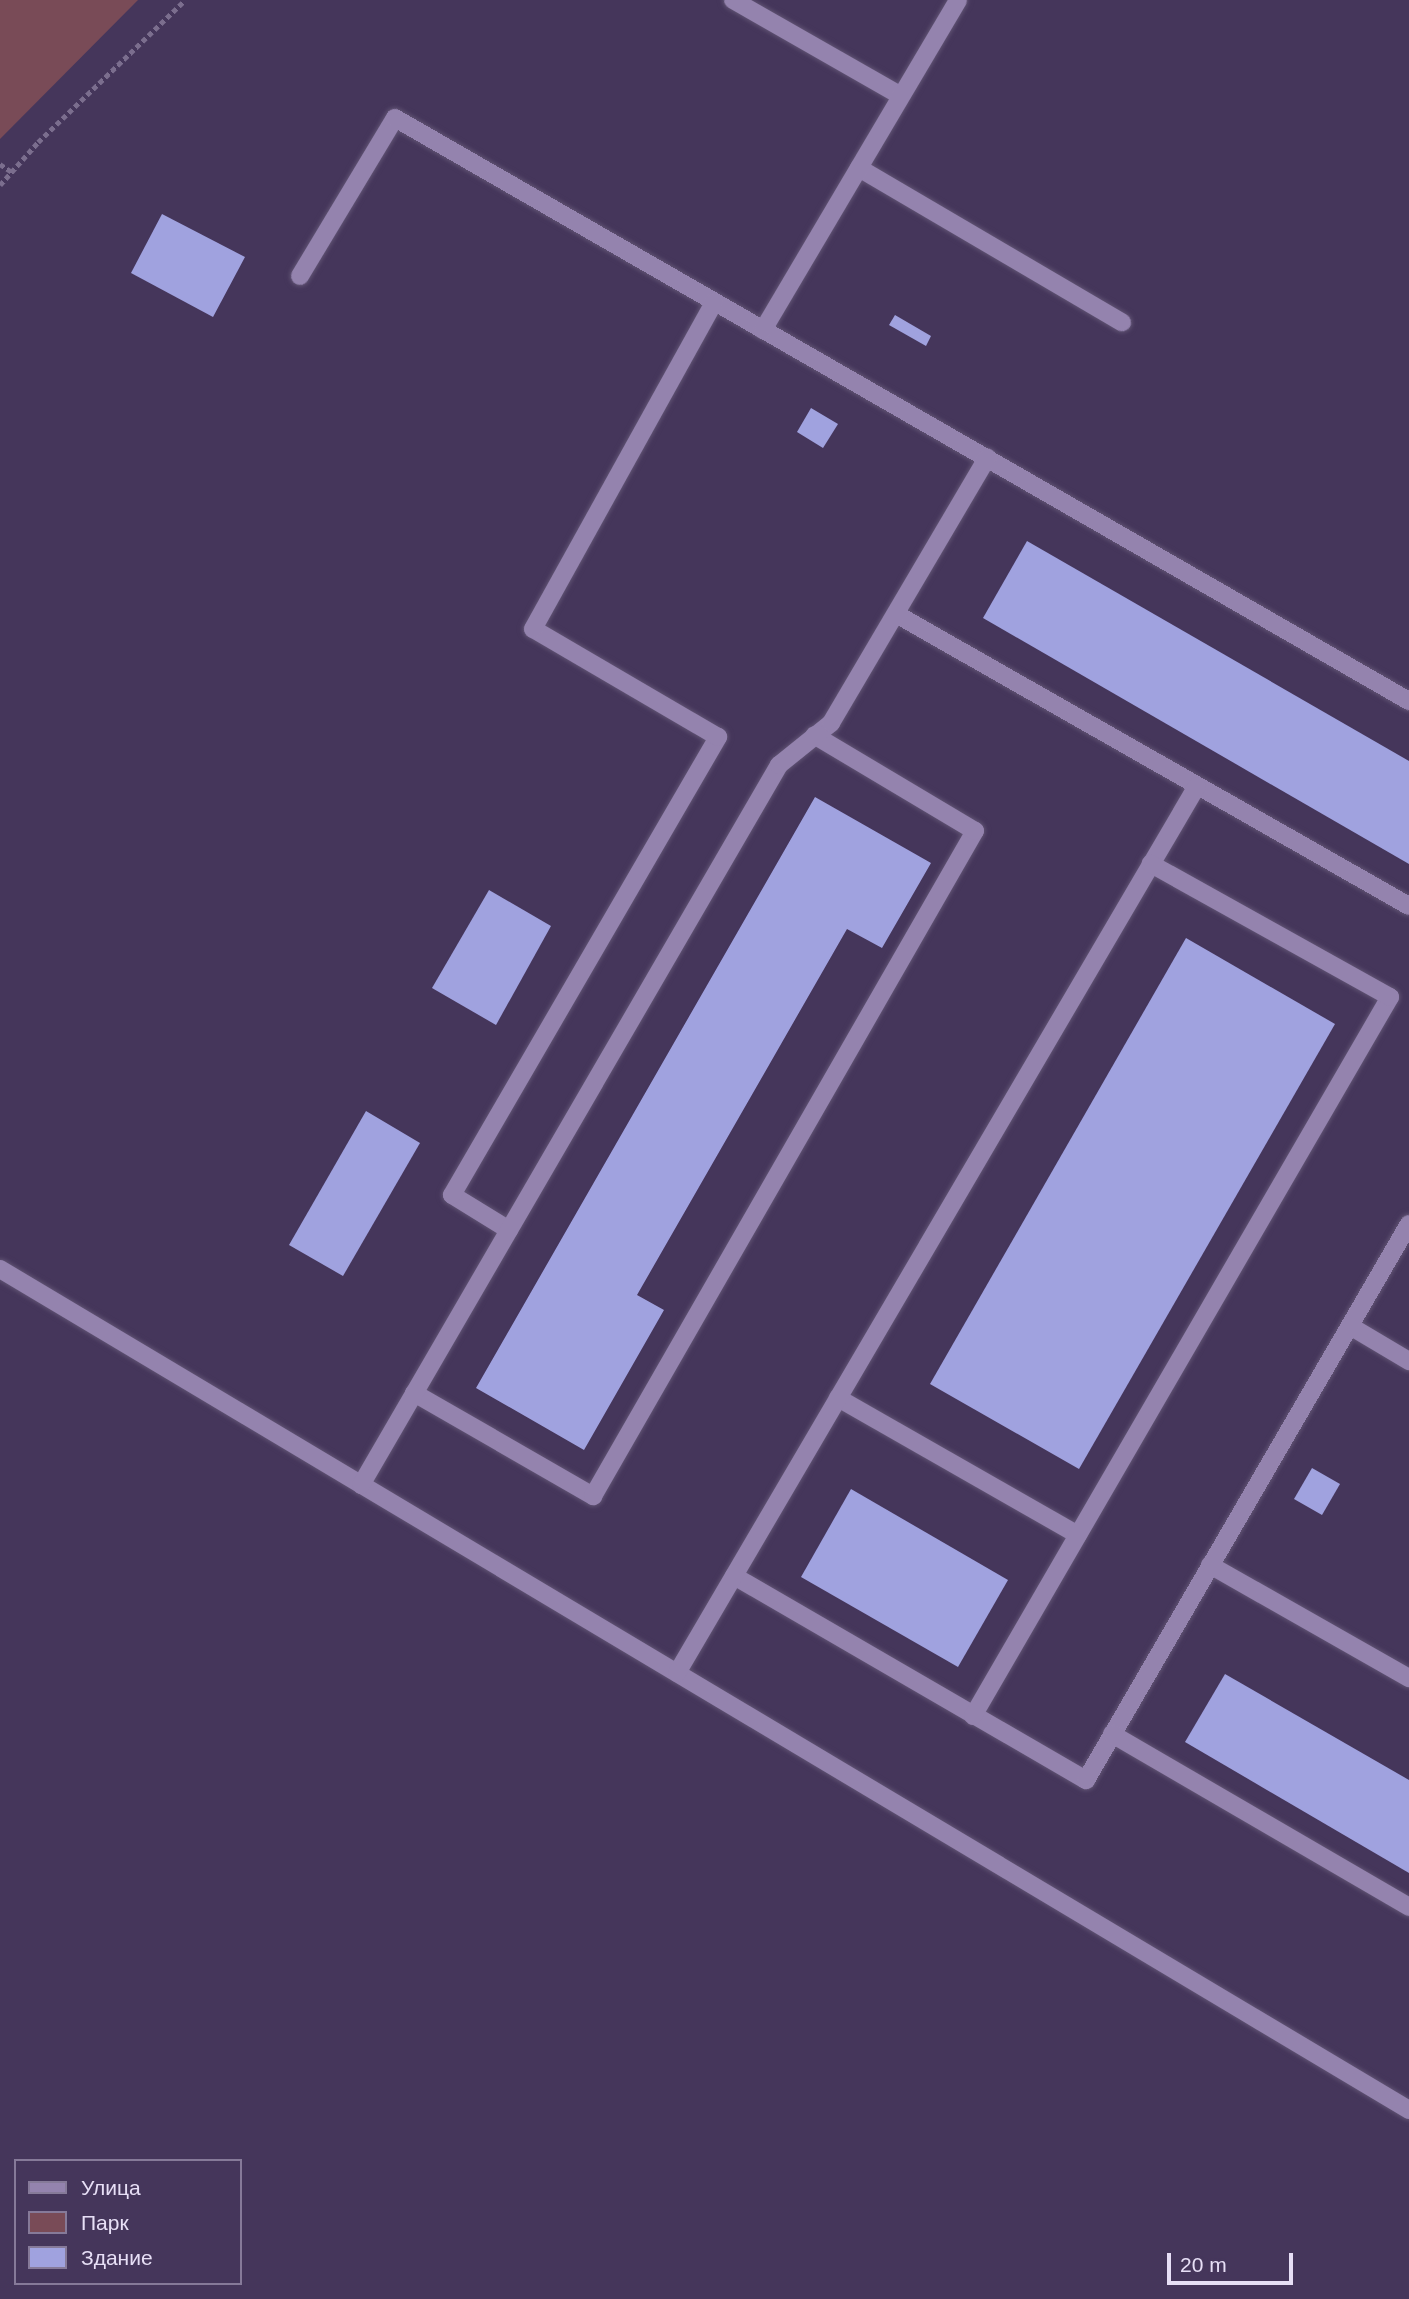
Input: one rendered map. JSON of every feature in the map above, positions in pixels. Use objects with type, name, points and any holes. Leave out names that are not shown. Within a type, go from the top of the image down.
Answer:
[{"type":"lane","points":[[733,0],[901,96]]},
{"type":"lane","points":[[763,330],[958,0]]},
{"type":"lane","points":[[300,276],[395,118],[1409,701]]},
{"type":"lane","points":[[859,168],[1122,322]]},
{"type":"lane","points":[[509,1230],[452,1195],[718,737],[533,629],[714,302]]},
{"type":"lane","points":[[361,1485],[779,765],[831,723],[987,458]]},
{"type":"lane","points":[[896,614],[1409,906]]},
{"type":"lane","points":[[414,1393],[593,1496],[975,831],[814,735]]},
{"type":"lane","points":[[677,1673],[1196,786]]},
{"type":"lane","points":[[973,1716],[1390,997],[1151,864]]},
{"type":"lane","points":[[734,1576],[1086,1780],[1409,1224]]},
{"type":"lane","points":[[0,1269],[1409,2110]]},
{"type":"lane","points":[[1350,1326],[1409,1361]]},
{"type":"lane","points":[[838,1398],[1078,1535]]},
{"type":"lane","points":[[1210,1566],[1409,1678]]},
{"type":"lane","points":[[1112,1734],[1409,1907]]},
{"type":"path","points":[[0,185],[185,0]]},
{"type":"path","points":[[0,163],[12,172]]},
{"type":"green space","points":[[0,0],[138,0],[0,139]]},
{"type":"building","points":[[162,214],[245,257],[213,317],[131,273]]},
{"type":"building","points":[[895,315],[931,336],[926,346],[889,325]]},
{"type":"building","points":[[811,408],[838,424],[823,448],[797,432]]},
{"type":"building","points":[[1027,541],[1409,761],[1409,864],[983,618]]},
{"type":"building","points":[[815,797],[931,863],[882,948],[847,929],[637,1295],[664,1310],[584,1450],[476,1388]]},
{"type":"building","points":[[489,890],[551,926],[496,1025],[432,988]]},
{"type":"building","points":[[1186,938],[1335,1024],[1079,1469],[930,1384]]},
{"type":"building","points":[[366,1111],[420,1143],[343,1276],[289,1245]]},
{"type":"building","points":[[1312,1468],[1340,1484],[1322,1515],[1294,1499]]},
{"type":"building","points":[[851,1489],[1008,1580],[958,1667],[801,1577]]},
{"type":"building","points":[[1225,1674],[1409,1780],[1409,1873],[1185,1742]]}]
